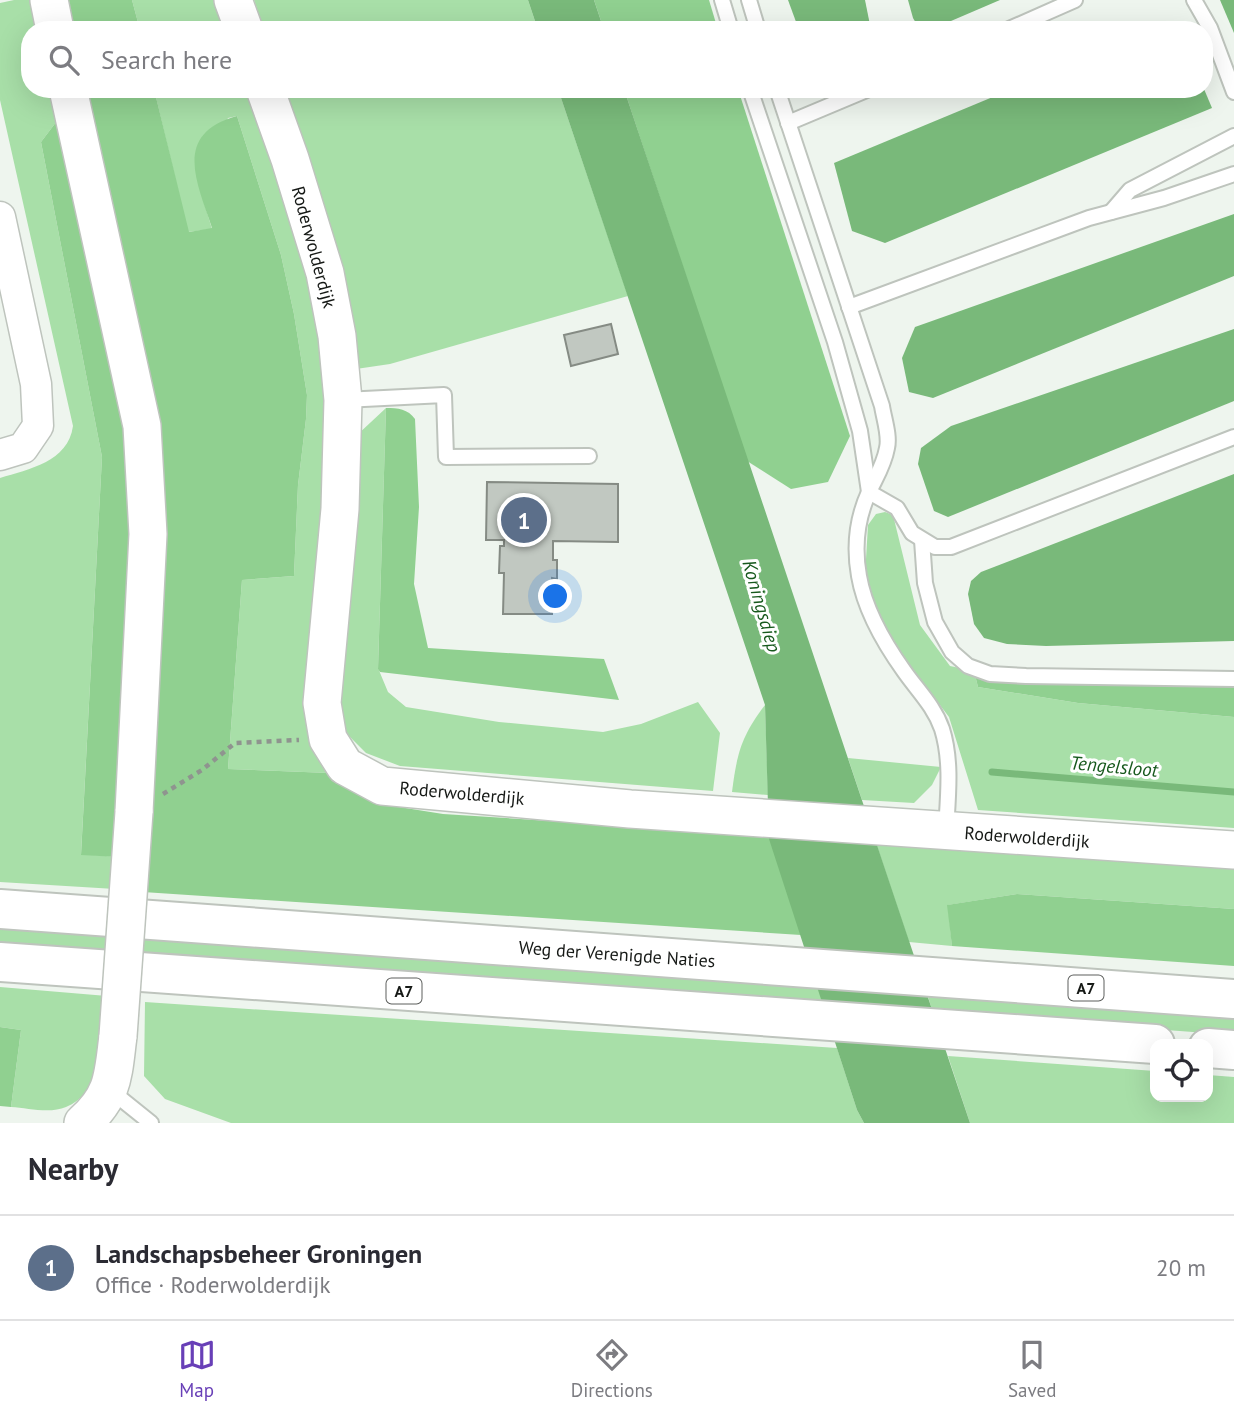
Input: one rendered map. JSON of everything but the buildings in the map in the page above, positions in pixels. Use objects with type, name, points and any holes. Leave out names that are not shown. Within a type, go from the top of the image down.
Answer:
[{"type":"highway","name":"Weg der Verenigde Naties","points":[[0,909],[1234,999]]},
{"type":"highway","name":"A7","points":[[0,962],[1150,1044]]},
{"type":"highway","points":[[1213,1048],[1234,1050]]},
{"type":"street","points":[[48,0],[53,21]]},
{"type":"street","points":[[233,0],[241,21]]},
{"type":"street","points":[[70,98],[142,426],[148,534],[134,812],[118,1036],[109,1089],[103,1102],[83,1123]]},
{"type":"street","name":"Roderwolderdijk","points":[[268,98],[325,273],[337,337],[342,400],[340,509],[322,702],[328,739],[345,766],[382,786],[630,809],[1234,850]]},
{"type":"street","points":[[0,217],[36,384],[38,426],[23,448],[0,455]]},
{"type":"lane","points":[[722,0],[728,21]]},
{"type":"lane","points":[[749,0],[755,21]]},
{"type":"lane","points":[[1027,21],[1075,0]]},
{"type":"lane","points":[[1194,0],[1206,21]]},
{"type":"lane","points":[[1213,36],[1234,92]]},
{"type":"lane","points":[[753,98],[835,342],[860,431],[869,492]]},
{"type":"lane","points":[[779,98],[882,406],[888,445],[880,474],[869,492],[859,524],[859,577],[881,634],[906,674],[920,689],[941,727],[947,748],[946,831]]},
{"type":"lane","points":[[788,122],[847,98]]},
{"type":"lane","points":[[1111,212],[1130,190],[1234,136]]},
{"type":"lane","points":[[849,307],[1021,241],[1234,174]]},
{"type":"lane","points":[[342,400],[444,395],[446,457],[589,456]]},
{"type":"lane","points":[[869,492],[897,508],[912,533],[922,540],[935,547],[951,547],[1234,436]]},
{"type":"lane","points":[[922,540],[925,583],[935,622],[952,652],[968,666],[989,674],[1026,676],[1234,679]]},
{"type":"lane","points":[[109,1089],[151,1123]]},
{"type":"path","points":[[202,770],[235,743],[328,739]]},
{"type":"shaded area","points":[[40,0],[44,21],[21,21],[21,98],[60,98],[63,113],[41,142],[102,457],[81,854],[118,857],[115,889],[0,882],[0,478],[35,467],[55,456],[70,438],[73,426],[0,100],[0,3]]},
{"type":"shaded area","points":[[68,0],[132,0],[138,21],[72,21]]},
{"type":"shaded area","points":[[132,0],[223,0],[230,21],[138,21]]},
{"type":"shaded area","points":[[254,0],[528,0],[535,21],[261,21]]},
{"type":"shaded area","points":[[594,0],[709,0],[715,21],[601,21]]},
{"type":"shaded area","points":[[87,98],[156,98],[189,232],[212,228],[196,177],[197,147],[204,135],[217,124],[237,116],[281,255],[294,314],[307,395],[298,485],[294,576],[242,580],[228,769],[329,773],[374,803],[443,814],[769,835],[801,935],[143,892],[162,566]]},
{"type":"shaded area","points":[[156,98],[256,98],[290,200],[326,359],[329,773],[228,769],[242,580],[294,576],[298,485],[307,395],[281,255],[237,116],[228,118],[199,186],[212,229],[188,232]]},
{"type":"shaded area","points":[[287,98],[561,98],[628,296],[390,364],[356,369],[342,273],[324,207]]},
{"type":"shaded area","points":[[627,98],[741,98],[850,436],[828,482],[791,489],[747,461]]},
{"type":"shaded area","points":[[63,113],[133,446],[118,857],[81,855],[102,457],[41,142]]},
{"type":"shaded area","points":[[386,408],[378,668],[388,692],[406,707],[499,722],[603,732],[641,724],[698,702],[720,733],[713,791],[400,766],[366,753],[349,736],[340,720],[339,669],[356,436]]},
{"type":"shaded area","points":[[386,408],[402,410],[415,419],[419,507],[414,584],[428,648],[604,659],[619,700],[380,672]]},
{"type":"shaded area","points":[[885,512],[893,515],[920,625],[950,666],[974,671],[978,687],[1078,703],[1234,717],[1234,828],[978,810],[949,717],[889,638],[870,606],[865,576],[868,525],[876,514]]},
{"type":"shaded area","points":[[974,671],[1234,685],[1234,717],[1078,703],[978,687]]},
{"type":"shaded area","points":[[765,705],[768,795],[732,792],[741,746]]},
{"type":"shaded area","points":[[848,758],[941,767],[932,785],[914,803],[862,800]]},
{"type":"shaded area","points":[[876,843],[1234,866],[1234,909],[1017,894],[948,905],[952,946],[909,942]]},
{"type":"shaded area","points":[[1017,894],[1234,909],[1234,966],[952,946],[947,905]]},
{"type":"shaded area","points":[[0,923],[112,932],[110,952],[0,944]]},
{"type":"shaded area","points":[[140,933],[816,982],[824,1005],[138,954]]},
{"type":"shaded area","points":[[0,987],[107,996],[100,1059],[89,1088],[79,1099],[66,1107],[53,1110],[11,1107],[21,1030],[0,1027]]},
{"type":"shaded area","points":[[926,990],[1234,1014],[1234,1035],[933,1013]]},
{"type":"shaded area","points":[[145,1002],[837,1048],[857,1110],[864,1123],[231,1123],[165,1099],[144,1076]]},
{"type":"shaded area","points":[[0,1027],[21,1030],[11,1107],[0,1106]]},
{"type":"shaded area","points":[[948,1056],[1150,1071],[1150,1102],[1213,1102],[1213,1075],[1234,1077],[1234,1123],[970,1123]]},
{"type":"water","points":[[528,0],[594,0],[601,21],[535,21]]},
{"type":"water","points":[[788,0],[865,0],[869,21],[796,21]]},
{"type":"water","points":[[908,0],[1000,0],[951,21],[915,21]]},
{"type":"water","points":[[1220,0],[1234,0],[1234,33]]},
{"type":"water","name":"Koningsdiep","points":[[561,98],[627,98],[970,1123],[864,1123],[857,1110],[769,839],[765,705]]},
{"type":"water","points":[[990,98],[1208,98],[1212,108],[885,243],[852,231],[834,163]]},
{"type":"water","points":[[1234,214],[1234,276],[933,398],[909,392],[902,358],[915,327]]},
{"type":"water","points":[[1234,329],[1234,401],[948,517],[934,511],[918,464],[921,448],[951,426]]},
{"type":"water","points":[[1234,474],[1234,641],[1046,646],[1007,644],[984,638],[974,624],[968,594],[971,581],[981,572]]},
{"type":"waterway","name":"Tengelsloot","points":[[992,772],[1234,792]]},
{"type":"place","name":"Landschapsbeheer Groningen","points":[[524,520]]}]
